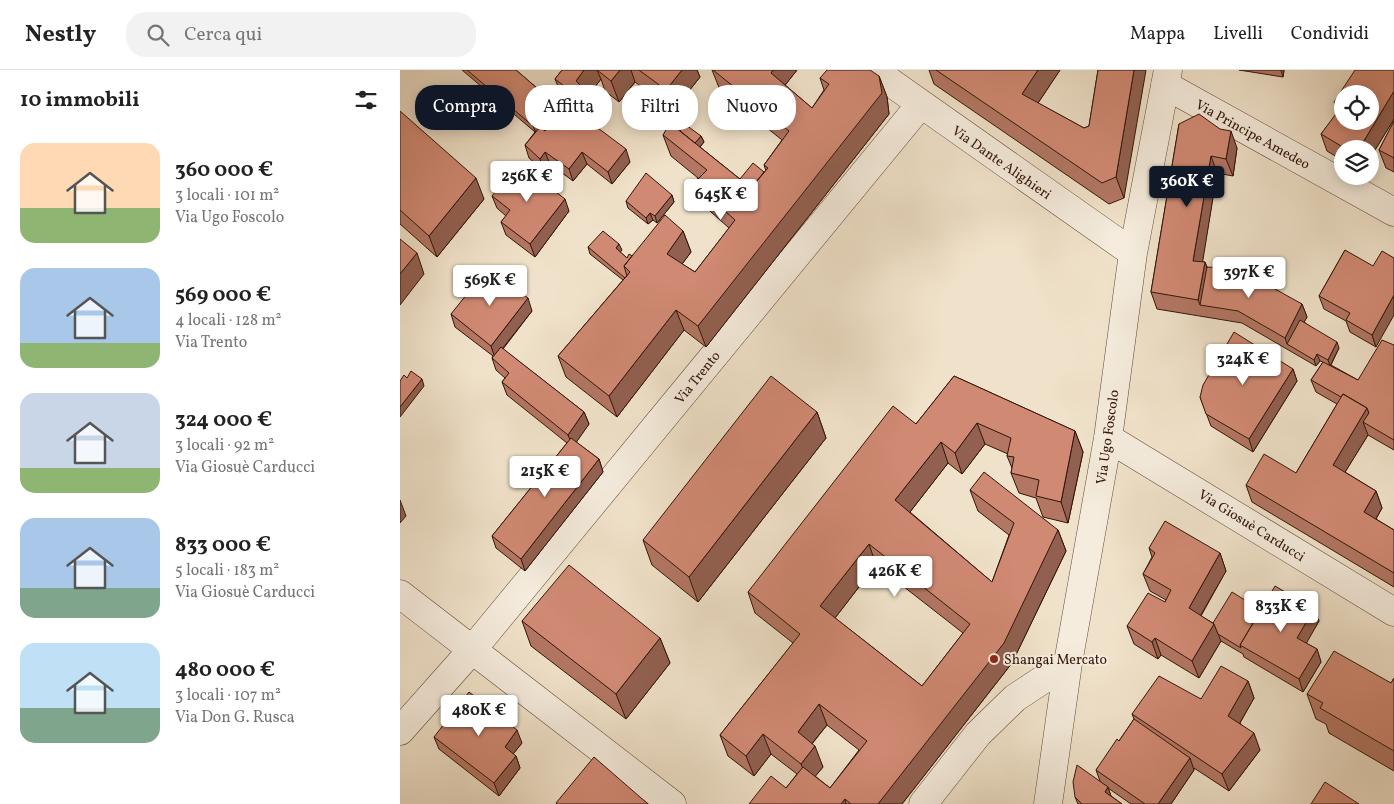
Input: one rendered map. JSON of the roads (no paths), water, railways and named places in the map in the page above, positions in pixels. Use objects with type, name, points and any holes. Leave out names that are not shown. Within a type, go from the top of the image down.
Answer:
[{"type":"street","name":"Via Dante Alighieri","points":[[873,70],[1132,253]]},
{"type":"street","name":"Via Principe Amedeo","points":[[1167,78],[1394,212]]},
{"type":"street","name":"Via Ugo Foscolo","points":[[1048,804],[1068,662],[1108,438],[1132,253],[1167,78]]},
{"type":"street","name":"Via Trento","points":[[400,730],[472,650],[921,104]]},
{"type":"street","name":"Via Giosuè Carducci","points":[[1108,438],[1394,612]]},
{"type":"street","points":[[400,594],[672,804]]},
{"type":"street","points":[[923,804],[978,734],[1015,698],[1068,662]]},
{"type":"place","name":"Shangai Mercato","points":[[994,659]]}]
